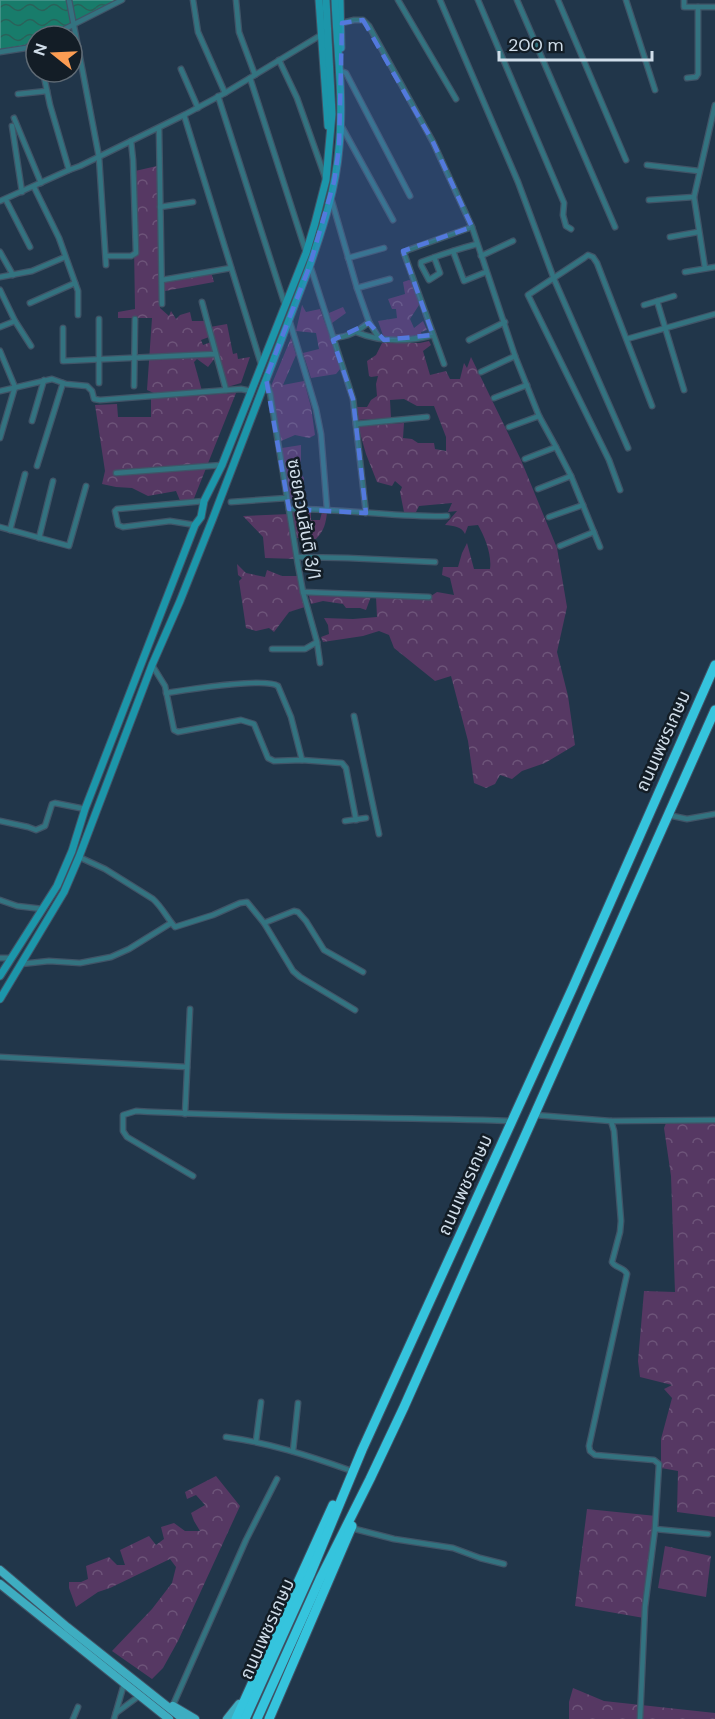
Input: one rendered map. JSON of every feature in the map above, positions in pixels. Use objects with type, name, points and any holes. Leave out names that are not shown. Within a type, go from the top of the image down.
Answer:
[{"type":"highway","name":"ถนนเพชรเกษม","points":[[245,1719],[310,1575],[362,1450],[512,1121],[715,665]]},
{"type":"highway","name":"ถนนเพชรเกษม","points":[[257,1719],[320,1579],[404,1407],[715,710]]},
{"type":"highway","points":[[236,1719],[349,1470],[362,1450]]},
{"type":"highway","points":[[269,1719],[370,1479]]},
{"type":"main road","points":[[319,0],[330,149]]},
{"type":"main road","points":[[0,976],[61,878],[85,809],[195,525],[201,517],[204,501],[222,465],[306,253],[326,180],[330,149],[332,114],[326,0]]},
{"type":"main road","points":[[334,0],[341,110]]},
{"type":"main road","points":[[0,999],[64,892],[79,857],[152,664],[180,601],[310,265],[331,195],[339,148],[342,23],[340,0]]},
{"type":"main road","points":[[168,597],[180,601]]},
{"type":"main road","points":[[0,1570],[67,1627],[183,1719]]},
{"type":"main road","points":[[0,1584],[167,1719]]},
{"type":"main road","points":[[227,1719],[252,1681]]},
{"type":"main road","points":[[156,1697],[195,1719]]},
{"type":"street","points":[[69,0],[73,24]]},
{"type":"street","points":[[75,24],[122,0]]},
{"type":"street","points":[[193,0],[198,32],[225,93]]},
{"type":"street","points":[[236,0],[239,32],[306,253]]},
{"type":"street","points":[[398,0],[456,99]]},
{"type":"street","points":[[440,0],[518,182],[554,279],[628,448]]},
{"type":"street","points":[[478,0],[564,203],[563,215],[566,226],[570,229]]},
{"type":"street","points":[[517,0],[615,227]]},
{"type":"street","points":[[558,0],[626,160]]},
{"type":"street","points":[[626,0],[655,90]]},
{"type":"street","points":[[684,0],[684,7],[715,7]]},
{"type":"street","points":[[687,78],[696,77],[698,74],[698,7]]},
{"type":"street","points":[[342,23],[363,20],[369,26],[433,142],[472,227],[515,356],[539,416],[571,476],[600,547]]},
{"type":"street","points":[[0,201],[99,157],[198,108],[321,35]]},
{"type":"street","points":[[0,52],[24,48]]},
{"type":"street","points":[[279,60],[297,98],[326,180]]},
{"type":"street","points":[[182,69],[198,108]]},
{"type":"street","points":[[341,71],[346,73],[410,196]]},
{"type":"street","points":[[84,81],[99,157],[106,265]]},
{"type":"street","points":[[46,84],[69,170]]},
{"type":"street","points":[[18,94],[47,91]]},
{"type":"street","points":[[218,96],[285,305]]},
{"type":"street","points":[[705,268],[694,197],[715,105]]},
{"type":"street","points":[[184,115],[261,364]]},
{"type":"street","points":[[14,118],[41,183]]},
{"type":"street","points":[[340,125],[393,220]]},
{"type":"street","points":[[12,126],[22,192]]},
{"type":"street","points":[[159,128],[162,304]]},
{"type":"street","points":[[106,256],[131,256],[136,252],[131,141]]},
{"type":"street","points":[[647,165],[699,171]]},
{"type":"street","points":[[34,187],[59,238],[78,291],[78,315]]},
{"type":"street","points":[[331,195],[357,288],[369,322],[379,338]]},
{"type":"street","points":[[650,200],[694,197]]},
{"type":"street","points":[[6,200],[30,247]]},
{"type":"street","points":[[160,207],[193,202]]},
{"type":"street","points":[[444,364],[404,253],[406,250],[472,227]]},
{"type":"street","points":[[670,237],[698,232]]},
{"type":"street","points":[[481,256],[513,241]]},
{"type":"street","points":[[434,257],[440,273],[429,280],[421,263],[434,257],[453,250],[477,244]]},
{"type":"street","points":[[348,258],[384,248]]},
{"type":"street","points":[[453,250],[464,281],[486,272]]},
{"type":"street","points":[[0,252],[13,275]]},
{"type":"street","points":[[620,490],[609,460],[528,295],[588,255],[593,257],[652,406]]},
{"type":"street","points":[[0,277],[32,271],[65,257]]},
{"type":"street","points":[[310,265],[353,399],[366,513]]},
{"type":"street","points":[[685,272],[715,267]]},
{"type":"street","points":[[162,280],[231,268]]},
{"type":"street","points":[[357,288],[390,279]]},
{"type":"street","points":[[30,303],[75,283]]},
{"type":"street","points":[[0,290],[15,321],[31,346]]},
{"type":"street","points":[[644,304],[675,296]]},
{"type":"street","points":[[657,301],[684,390]]},
{"type":"street","points":[[202,302],[226,390]]},
{"type":"street","points":[[627,339],[715,314]]},
{"type":"street","points":[[99,319],[99,383]]},
{"type":"street","points":[[134,386],[135,319]]},
{"type":"street","points":[[289,319],[316,409],[321,434],[327,509]]},
{"type":"street","points":[[0,327],[15,321]]},
{"type":"street","points":[[333,338],[345,337],[369,322]]},
{"type":"street","points":[[469,340],[505,322]]},
{"type":"street","points":[[63,328],[63,361],[216,354]]},
{"type":"street","points":[[356,332],[392,341],[433,335]]},
{"type":"street","points":[[0,351],[15,387],[0,438]]},
{"type":"street","points":[[481,372],[515,356]]},
{"type":"street","name":"ซอยควนสันติ 3/1","points":[[266,378],[303,592],[317,642],[320,663]]},
{"type":"street","points":[[0,391],[52,379],[87,386],[92,391],[94,399],[100,400],[241,389],[251,391]]},
{"type":"street","points":[[32,422],[44,380]]},
{"type":"street","points":[[37,466],[63,383]]},
{"type":"street","points":[[494,398],[527,386]]},
{"type":"street","points":[[509,427],[539,416]]},
{"type":"street","points":[[356,424],[427,417]]},
{"type":"street","points":[[525,459],[556,447]]},
{"type":"street","points":[[116,473],[222,465]]},
{"type":"street","points":[[10,530],[25,474]]},
{"type":"street","points":[[538,489],[571,476]]},
{"type":"street","points":[[39,538],[53,481]]},
{"type":"street","points":[[0,527],[69,546],[86,486]]},
{"type":"street","points":[[231,502],[287,498]]},
{"type":"street","points":[[195,525],[170,521],[123,527],[118,525],[116,511],[117,509],[204,501]]},
{"type":"street","points":[[549,517],[583,505]]},
{"type":"street","points":[[289,509],[447,516]]},
{"type":"street","points":[[560,546],[594,532]]},
{"type":"street","points":[[297,557],[435,562]]},
{"type":"street","points":[[303,592],[429,597]]},
{"type":"street","points":[[272,649],[305,649],[317,642]]},
{"type":"street","points":[[152,664],[161,678],[174,730],[178,732],[241,720],[248,721],[254,724],[270,760],[342,763],[346,768],[356,820]]},
{"type":"street","points":[[166,693],[259,682],[275,684],[279,686],[291,717],[302,760]]},
{"type":"street","points":[[354,716],[379,834]]},
{"type":"street","points":[[0,821],[36,830],[45,826],[52,804],[85,809]]},
{"type":"street","points":[[668,815],[687,819],[715,814]]},
{"type":"street","points":[[345,821],[366,818]]},
{"type":"street","points":[[79,857],[123,879],[153,899],[175,927],[247,902],[264,923],[293,971],[355,1010]]},
{"type":"street","points":[[0,900],[17,906],[43,909]]},
{"type":"street","points":[[264,923],[298,912],[324,950],[363,972]]},
{"type":"street","points":[[21,964],[49,961],[80,963],[111,957],[172,923]]},
{"type":"street","points":[[0,958],[10,958]]},
{"type":"street","points":[[185,1114],[190,1009]]},
{"type":"street","points":[[0,1058],[187,1067]]},
{"type":"street","points":[[193,1176],[130,1140],[123,1131],[123,1115],[136,1111],[512,1121]]},
{"type":"street","points":[[534,1114],[611,1121],[715,1120]]},
{"type":"street","points":[[611,1121],[617,1152],[621,1221],[612,1262],[625,1270],[627,1274],[589,1446],[590,1451],[596,1455],[654,1460],[659,1464],[655,1529],[645,1607],[640,1719]]},
{"type":"street","points":[[256,1442],[261,1402]]},
{"type":"street","points":[[293,1451],[298,1403]]},
{"type":"street","points":[[226,1437],[293,1451],[349,1470]]},
{"type":"street","points":[[172,1705],[246,1540],[277,1479]]},
{"type":"street","points":[[351,1528],[394,1539],[453,1548],[504,1564]]},
{"type":"street","points":[[655,1529],[708,1534]]},
{"type":"street","points":[[115,1716],[124,1684]]},
{"type":"street","points":[[115,1716],[139,1696]]},
{"type":"street","points":[[73,1719],[78,1707]]},
{"type":"highlighted area","points":[[363,20],[433,142],[472,227],[403,251],[433,335],[384,340],[369,323],[333,340],[353,399],[366,513],[289,509],[266,378],[310,265],[334,182],[339,148],[342,23]]},
{"type":"green space","points":[[157,166],[160,308],[169,316],[171,311],[176,319],[190,312],[192,321],[205,321],[209,337],[201,340],[203,345],[211,342],[215,358],[208,367],[197,359],[194,362],[202,391],[156,394],[147,390],[152,318],[118,318],[118,312],[135,309],[133,183],[135,171]]},
{"type":"green space","points":[[204,270],[204,273],[211,272],[214,282],[165,291],[165,277]]},
{"type":"green space","points":[[409,280],[414,282],[419,305],[410,319],[414,328],[423,321],[427,330],[421,332],[422,336],[411,337],[412,340],[385,341],[378,321],[397,318],[396,309],[392,309],[388,299],[405,294],[403,282]]},
{"type":"green space","points":[[302,305],[306,312],[320,309],[341,368],[336,374],[311,378],[303,353],[319,349],[316,333],[296,331]]},
{"type":"green space","points":[[343,307],[346,313],[332,323],[329,313]]},
{"type":"green space","points":[[227,324],[233,354],[237,353],[238,359],[250,357],[241,383],[224,388],[210,327]]},
{"type":"green space","points":[[291,338],[296,355],[283,385],[304,381],[315,435],[309,438],[295,435],[281,441],[271,386]]},
{"type":"green space","points":[[429,341],[431,345],[423,351],[430,375],[446,371],[450,379],[460,379],[464,363],[467,368],[471,357],[521,460],[557,548],[567,607],[557,652],[568,696],[575,745],[545,763],[522,771],[512,779],[500,775],[495,784],[486,788],[474,783],[468,741],[451,676],[435,681],[394,648],[389,635],[379,631],[363,636],[323,642],[321,637],[329,634],[324,618],[377,617],[376,597],[425,600],[437,592],[454,595],[450,578],[442,575],[443,567],[458,567],[467,543],[474,569],[490,569],[487,546],[478,525],[468,526],[465,534],[459,528],[445,525],[457,511],[448,512],[452,503],[419,506],[416,512],[404,512],[400,492],[402,487],[395,481],[392,486],[377,482],[358,426],[404,423],[403,438],[412,439],[418,443],[434,443],[435,449],[446,451],[446,437],[434,406],[417,406],[404,399],[390,400],[391,418],[357,420],[356,407],[367,407],[377,396],[378,376],[369,376],[367,361],[376,355],[382,343]]},
{"type":"green space","points":[[236,393],[193,501],[181,503],[176,491],[148,496],[132,488],[102,484],[105,471],[95,405],[117,404],[118,417],[151,417],[151,398]]},
{"type":"green space","points":[[301,445],[298,470],[304,478],[304,486],[302,495],[291,499],[286,483],[282,448]]},
{"type":"green space","points":[[292,512],[311,512],[311,520],[320,520],[322,512],[327,512],[324,527],[316,539],[297,538]]},
{"type":"green space","points":[[290,514],[297,559],[265,558],[263,537],[243,516]]},
{"type":"green space","points":[[237,564],[246,573],[265,577],[267,570],[282,576],[301,576],[308,606],[289,612],[274,632],[269,628],[256,631],[246,628],[239,581],[242,578],[238,575]]},
{"type":"green space","points":[[308,592],[360,597],[372,594],[366,610],[346,608],[343,604],[323,601],[311,604]]},
{"type":"green space","points":[[668,1118],[715,1121],[715,1517],[677,1512],[678,1471],[661,1468],[661,1439],[672,1398],[664,1389],[672,1385],[640,1377],[638,1361],[644,1291],[675,1292],[671,1176],[664,1128]]},
{"type":"green space","points":[[216,1476],[240,1506],[178,1641],[163,1668],[152,1679],[112,1651],[152,1609],[172,1583],[176,1567],[170,1559],[98,1592],[76,1607],[69,1582],[81,1582],[88,1579],[86,1566],[109,1557],[117,1565],[125,1565],[120,1550],[149,1536],[156,1545],[164,1539],[161,1527],[174,1523],[185,1531],[200,1531],[191,1513],[205,1505],[196,1495],[187,1499],[185,1492]]},
{"type":"green space","points":[[587,1509],[656,1516],[644,1618],[575,1606]]},
{"type":"green space","points":[[665,1546],[711,1556],[706,1597],[658,1588]]},
{"type":"green space","points":[[573,1688],[604,1701],[715,1713],[715,1719],[569,1719],[569,1702]]},
{"type":"water","points":[[0,0],[119,0],[71,24],[24,24],[24,46],[0,50]]}]
